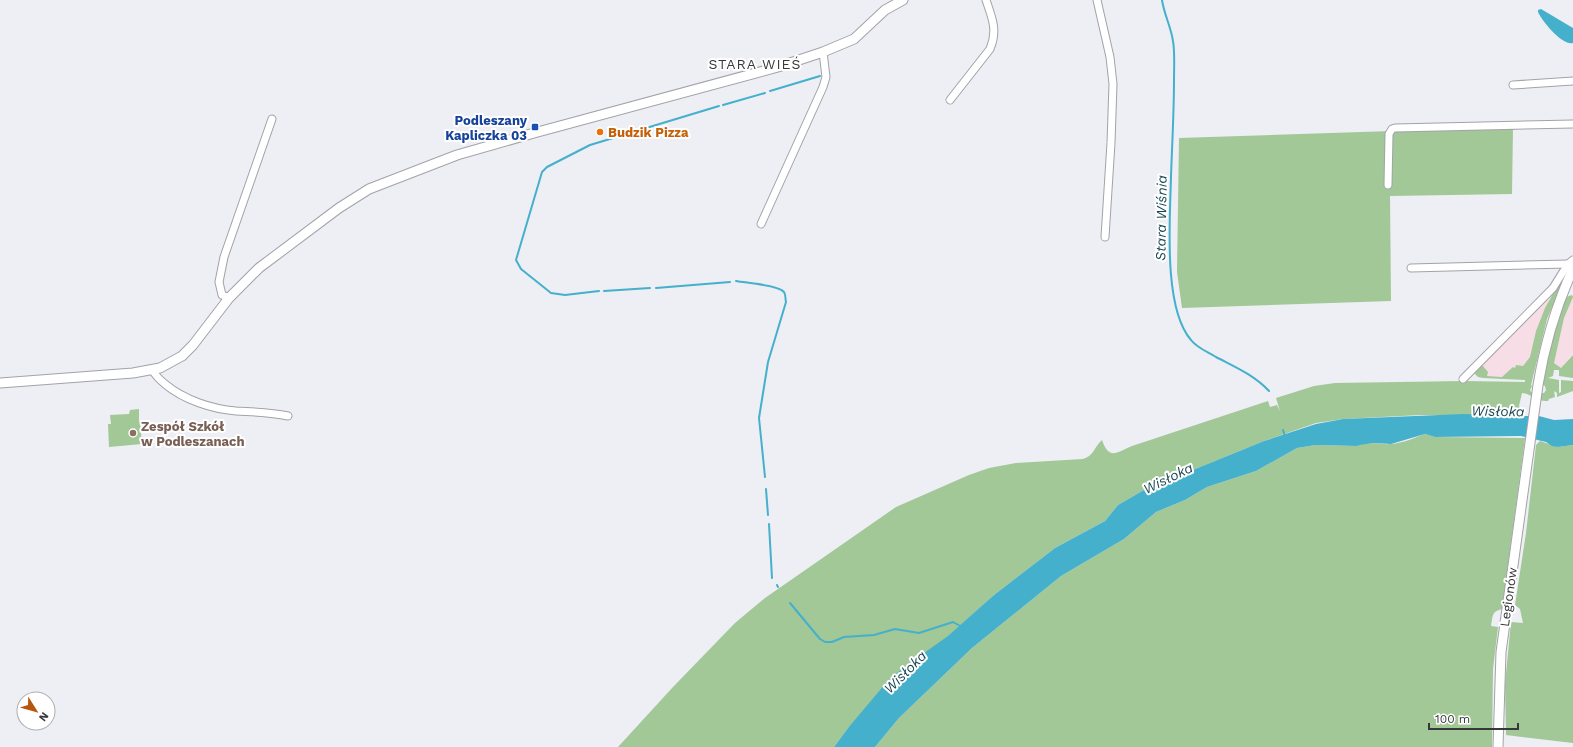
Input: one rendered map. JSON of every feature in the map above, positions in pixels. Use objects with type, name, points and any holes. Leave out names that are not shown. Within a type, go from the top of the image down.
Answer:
[{"type":"street","points":[[0,383],[55,380],[154,371],[170,364],[182,356],[193,345],[229,298],[258,268],[355,197],[370,189],[457,155],[778,67],[823,52],[854,39],[886,10],[903,0]]},
{"type":"street","points":[[950,100],[990,49],[993,42],[995,33],[986,0]]},
{"type":"street","points":[[1097,0],[1110,57],[1113,84],[1105,237]]},
{"type":"street","points":[[761,224],[823,88],[826,77],[823,52]]},
{"type":"street","points":[[1513,85],[1573,81]]},
{"type":"street","points":[[229,298],[222,295],[219,282],[224,257],[272,119]]},
{"type":"street","points":[[1388,185],[1389,134],[1392,129],[1395,128],[1573,124]]},
{"type":"street","points":[[1411,268],[1571,264]]},
{"type":"street","points":[[1463,379],[1553,288],[1571,264]]},
{"type":"street","name":"Legionów","points":[[1498,747],[1500,668],[1505,618],[1538,385],[1546,341],[1552,319],[1571,264]]},
{"type":"street","points":[[154,371],[155,375],[173,391],[192,400],[234,411],[270,412],[288,416]]},
{"type":"shaded area","points":[[1573,297],[1573,353],[1561,368],[1554,363],[1564,318]]},
{"type":"shaded area","points":[[1546,298],[1549,300],[1528,374],[1502,377],[1486,376],[1476,369]]},
{"type":"green space","points":[[1513,127],[1512,194],[1390,196],[1391,301],[1182,308],[1177,272],[1179,138]]},
{"type":"green space","points":[[1568,267],[1569,268],[1547,319],[1530,390],[1531,392],[1544,393],[1546,390],[1545,386],[1543,385],[1554,326],[1566,297],[1572,295],[1573,297],[1564,318],[1554,363],[1561,368],[1573,355],[1573,378],[1559,376],[1559,370],[1554,370],[1553,376],[1548,378],[1559,380],[1559,393],[1561,392],[1561,380],[1573,381],[1573,391],[1557,397],[1557,393],[1554,391],[1555,397],[1549,399],[1548,401],[1522,393],[1519,406],[1521,410],[1520,416],[1509,414],[1420,415],[1343,419],[1316,423],[1264,441],[1178,476],[1168,476],[1118,505],[1105,521],[1055,548],[994,595],[848,728],[834,747],[618,747],[735,623],[765,598],[896,507],[969,475],[989,468],[1016,463],[1083,459],[1092,454],[1102,440],[1107,450],[1110,453],[1114,453],[1268,401],[1270,407],[1277,405],[1280,411],[1276,398],[1314,386],[1335,383],[1464,381],[1525,382],[1525,380],[1483,378],[1478,377],[1474,373],[1481,364],[1488,372],[1487,376],[1502,377],[1513,367],[1515,368],[1516,365],[1523,366],[1530,357],[1536,331],[1545,308]]},
{"type":"green space","points":[[139,409],[142,444],[109,447],[108,424],[111,424],[110,415],[129,414],[130,410]]},
{"type":"green space","points":[[1425,434],[1435,437],[1525,438],[1502,609],[1494,613],[1491,626],[1498,627],[1493,669],[1492,747],[875,747],[899,718],[972,648],[1061,576],[1124,539],[1156,512],[1185,500],[1207,487],[1256,471],[1297,448],[1316,445],[1357,446],[1365,443],[1391,444]]},
{"type":"green space","points":[[1540,441],[1558,447],[1573,445],[1573,743],[1506,735],[1505,684],[1511,622],[1523,623],[1520,609],[1515,605],[1526,533],[1536,445]]},
{"type":"water","points":[[1541,9],[1573,28],[1573,43],[1563,41],[1553,32],[1538,12],[1538,10]]},
{"type":"water","name":"Wisłoka","points":[[1463,414],[1508,414],[1539,416],[1554,420],[1573,419],[1573,445],[1558,447],[1552,446],[1546,442],[1521,436],[1435,437],[1425,434],[1391,444],[1372,443],[1357,446],[1316,445],[1297,448],[1256,471],[1207,487],[1185,500],[1156,512],[1124,539],[1061,576],[972,648],[899,718],[875,747],[834,747],[886,683],[903,668],[948,636],[994,595],[1055,548],[1105,521],[1118,505],[1168,476],[1178,476],[1264,441],[1316,424],[1343,419]]},
{"type":"waterway","name":"Stara Wiśnia","points":[[1162,0],[1172,36],[1174,50],[1170,262],[1176,307],[1182,326],[1193,343],[1251,376],[1269,391]]},
{"type":"waterway","points":[[770,91],[820,76]]},
{"type":"waterway","points":[[723,105],[765,93]]},
{"type":"waterway","points":[[599,291],[565,295],[551,293],[521,269],[516,260],[542,172],[547,167],[590,145],[719,106]]},
{"type":"waterway","points":[[736,281],[775,288],[784,292],[785,295],[786,302],[768,362],[759,418],[765,477]]},
{"type":"waterway","points":[[656,288],[730,282]]},
{"type":"waterway","points":[[604,291],[650,288]]},
{"type":"waterway","name":"Stara Wiśnia","points":[[1283,430],[1285,436]]},
{"type":"waterway","points":[[766,489],[768,515]]},
{"type":"waterway","points":[[769,524],[772,578]]},
{"type":"waterway","points":[[790,603],[820,639],[825,642],[832,642],[844,637],[874,635],[895,629],[919,633],[953,622],[962,627]]},
{"type":"place","name":"Podleszany Kapliczka 03","points":[[535,127]]},
{"type":"place","name":"Budzik Pizza","points":[[600,132]]},
{"type":"place","name":"Zespół Szkół w Podleszanach","points":[[133,433]]},
{"type":"district","name":"STARA WIEŚ","points":[[755,64]]}]
